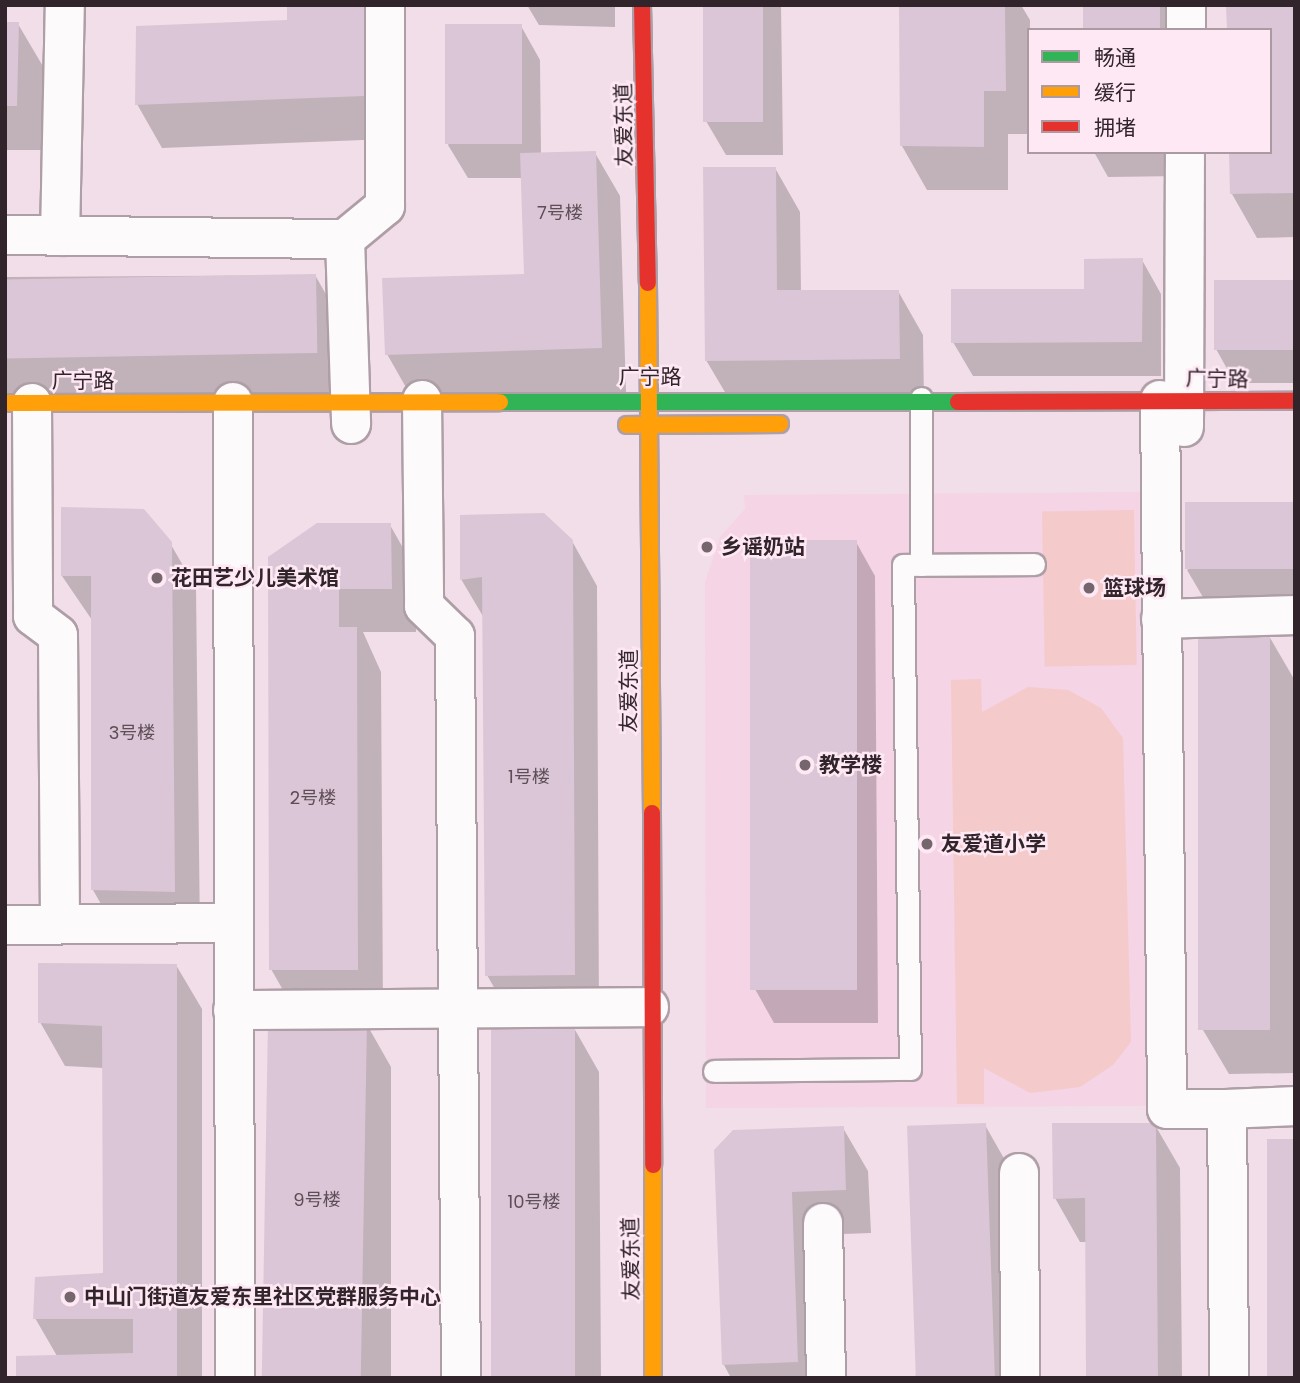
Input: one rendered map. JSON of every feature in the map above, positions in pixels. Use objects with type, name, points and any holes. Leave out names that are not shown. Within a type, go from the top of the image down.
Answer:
[{"type":"street","points":[[60,236],[65,5]]},
{"type":"street","points":[[5,235],[345,239],[385,206],[385,5]]},
{"type":"street","name":"友爱东道","points":[[642,5],[651,425],[649,1007],[653,1378]]},
{"type":"street","points":[[1186,5],[1186,28]]},
{"type":"street","points":[[1185,154],[1161,619],[1167,1109],[1295,1106]]},
{"type":"street","points":[[345,239],[353,419]]},
{"type":"street","name":"广宁路","points":[[27,416],[419,418],[650,398],[921,398],[1172,418],[1295,401]]},
{"type":"street","points":[[27,416],[33,616],[58,635],[60,924]]},
{"type":"street","points":[[419,418],[424,606],[455,636],[461,1378]]},
{"type":"street","points":[[235,1378],[233,923],[236,419]]},
{"type":"street","points":[[610,425],[799,424]]},
{"type":"street","points":[[1161,619],[1295,615]]},
{"type":"street","points":[[5,925],[233,923]]},
{"type":"street","points":[[233,1010],[460,1006],[649,1007]]},
{"type":"street","points":[[1227,1108],[1229,1378]]},
{"type":"street","points":[[1019,1173],[1020,1378]]},
{"type":"street","points":[[823,1223],[826,1378]]},
{"type":"lane","points":[[921,398],[921,565]]},
{"type":"lane","points":[[715,1071],[910,1069],[903,565],[1034,564]]},
{"type":"shaded area","name":"友爱道小学","points":[[1145,492],[1150,1106],[706,1108],[705,582],[720,537],[745,509],[744,495]]},
{"type":"shaded area","name":"篮球场","points":[[1134,510],[1137,665],[1045,667],[1042,512]]},
{"type":"shaded area","points":[[981,679],[982,712],[1028,687],[1068,690],[1101,708],[1123,738],[1131,1042],[1113,1065],[1080,1087],[1030,1093],[984,1068],[984,1104],[957,1104],[951,680]]},
{"type":"building","points":[[287,5],[364,5],[364,96],[135,105],[136,26],[287,20]]},
{"type":"building","points":[[703,5],[763,5],[763,122],[703,122]]},
{"type":"building","points":[[899,5],[1005,5],[1006,91],[984,91],[984,147],[900,146]]},
{"type":"building","points":[[1083,5],[1160,5],[1160,28],[1083,28]]},
{"type":"building","points":[[1226,5],[1295,5],[1295,193],[1230,194],[1229,154],[1272,154],[1272,28],[1227,28]]},
{"type":"building","points":[[5,22],[19,22],[17,106],[5,106]]},
{"type":"building","points":[[445,24],[522,24],[522,144],[445,144]]},
{"type":"building","points":[[596,151],[602,348],[385,355],[382,278],[524,274],[520,153]]},
{"type":"building","points":[[703,167],[776,167],[777,290],[899,290],[900,359],[705,361]]},
{"type":"building","points":[[1143,258],[1142,342],[951,343],[951,289],[1084,289],[1084,259]]},
{"type":"building","points":[[316,274],[317,353],[6,358],[5,279]]},
{"type":"building","points":[[1214,280],[1295,280],[1295,350],[1214,350]]},
{"type":"building","points":[[1185,502],[1295,502],[1295,569],[1185,569]]},
{"type":"building","points":[[61,507],[144,509],[172,542],[175,892],[91,890],[91,576],[61,576]]},
{"type":"building","points":[[544,513],[573,540],[575,975],[485,976],[482,577],[460,580],[460,515]]},
{"type":"building","points":[[317,523],[391,523],[392,589],[339,589],[339,627],[357,627],[358,970],[269,970],[268,557]]},
{"type":"building","name":"教学楼","points":[[750,540],[857,540],[857,990],[750,990]]},
{"type":"building","points":[[1198,634],[1270,634],[1270,1030],[1198,1030]]},
{"type":"building","points":[[38,963],[177,964],[177,1378],[16,1378],[16,1356],[133,1353],[133,1319],[33,1319],[35,1277],[103,1273],[102,1026],[38,1023]]},
{"type":"building","points":[[268,1021],[367,1023],[361,1378],[262,1378]]},
{"type":"building","points":[[491,1026],[575,1026],[575,1378],[491,1378]]},
{"type":"building","points":[[986,1123],[995,1378],[916,1378],[907,1126]]},
{"type":"building","points":[[1052,1123],[1156,1123],[1158,1378],[1086,1378],[1085,1198],[1053,1199]]},
{"type":"building","points":[[844,1126],[846,1190],[792,1192],[798,1362],[722,1365],[714,1150],[733,1130]]},
{"type":"building","points":[[1267,1139],[1295,1139],[1295,1378],[1267,1378]]},
{"type":"traffic: fast","points":[[500,402],[958,402]]},
{"type":"traffic: slow","points":[[648,283],[652,813]]},
{"type":"traffic: slow","points":[[5,403],[500,402]]},
{"type":"traffic: slow","points":[[627,425],[780,424]]},
{"type":"traffic: slow","points":[[653,1165],[653,1378]]},
{"type":"traffic: jam","points":[[642,5],[648,283]]},
{"type":"traffic: jam","points":[[958,402],[1295,401]]},
{"type":"traffic: jam","points":[[652,813],[653,1165]]},
{"type":"place","name":"乡谣奶站","points":[[707,547]]},
{"type":"place","name":"花田艺少儿美术馆","points":[[157,578]]},
{"type":"place","name":"篮球场","points":[[1089,588]]},
{"type":"place","name":"教学楼","points":[[805,765]]},
{"type":"place","name":"友爱道小学","points":[[927,844]]},
{"type":"place","name":"中山门街道友爱东里社区党群服务中心","points":[[70,1297]]}]
